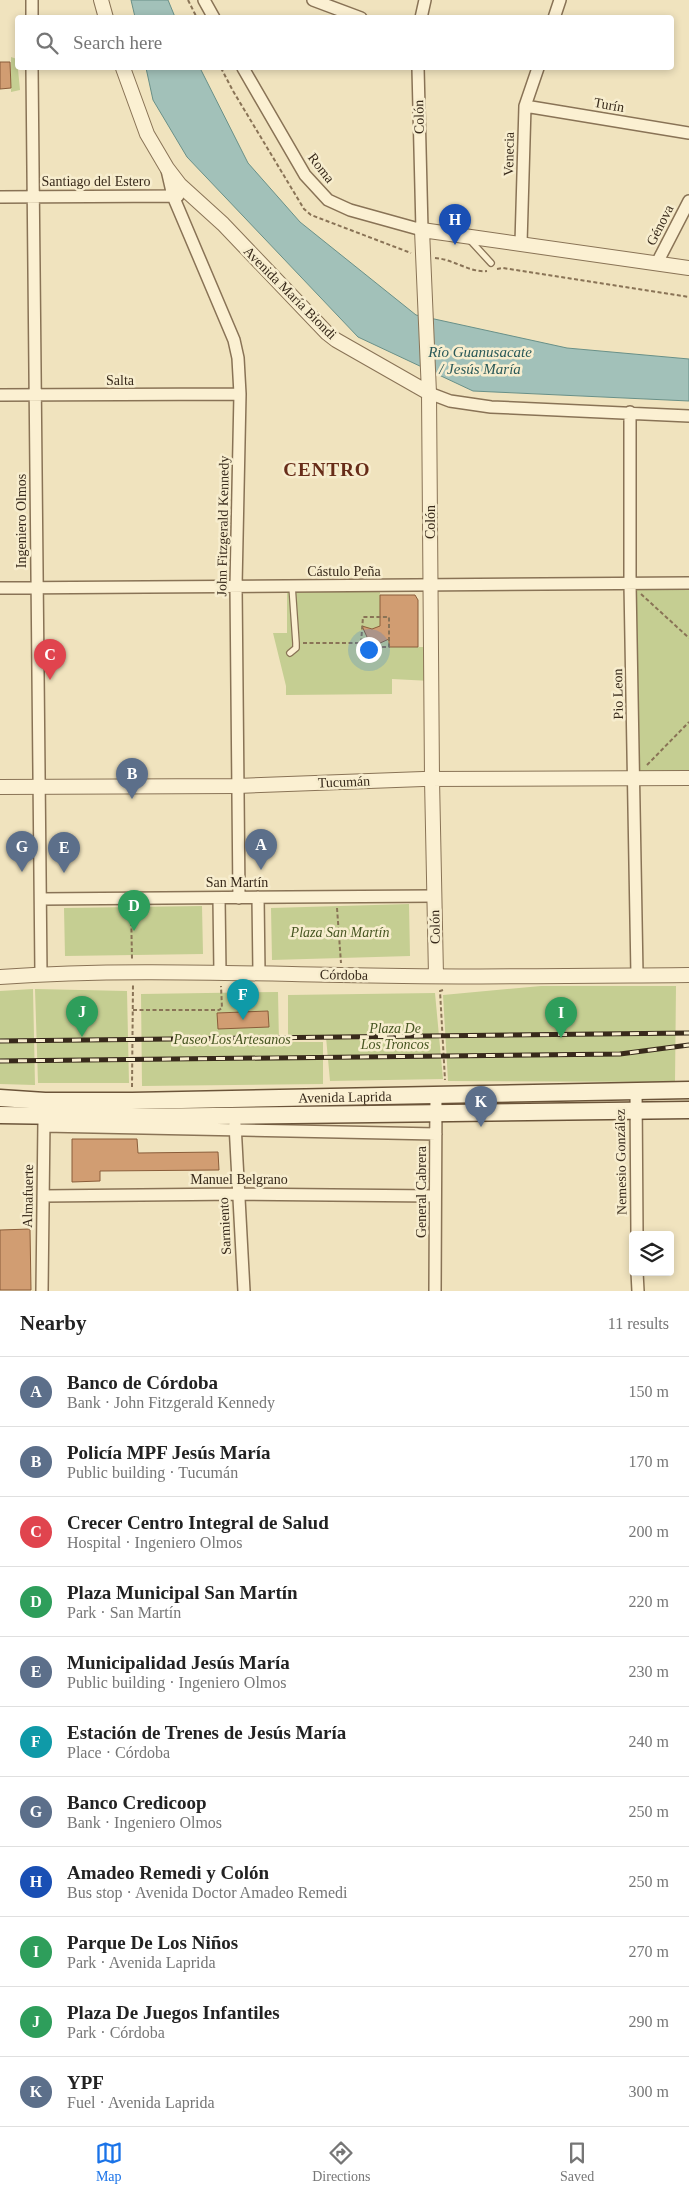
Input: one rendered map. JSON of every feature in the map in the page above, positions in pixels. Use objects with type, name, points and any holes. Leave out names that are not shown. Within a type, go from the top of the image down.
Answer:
[{"type":"main road","name":"Avenida Laprida","points":[[0,1098],[44,1114],[132,1101],[234,1115],[441,1087],[689,1090]]},
{"type":"main road","name":"Avenida Laprida","points":[[0,1115],[44,1114],[133,1117],[689,1110]]},
{"type":"street","points":[[32,0],[32,15]]},
{"type":"street","points":[[90,0],[104,9]]},
{"type":"street","points":[[204,0],[212,15]]},
{"type":"street","points":[[313,0],[353,15]]},
{"type":"street","points":[[418,0],[420,15]]},
{"type":"street","points":[[421,15],[425,0]]},
{"type":"street","points":[[555,15],[560,0]]},
{"type":"street","name":"Ingeniero Olmos","points":[[32,70],[41,974]]},
{"type":"street","name":"Avenida María Biondi","points":[[123,70],[147,134],[167,168],[180,185],[336,340],[428,386],[450,401],[490,407],[689,416]]},
{"type":"street","name":"Roma","points":[[244,70],[305,175],[328,200],[350,210],[422,230]]},
{"type":"street","name":"Colón","points":[[418,70],[428,386],[436,976]]},
{"type":"street","name":"Venecia","points":[[522,243],[525,106],[537,70]]},
{"type":"street","name":"Turín","points":[[525,106],[689,133]]},
{"type":"street","name":"John Fitzgerald Kennedy","points":[[167,168],[173,196],[234,340],[238,358],[240,394],[236,586],[237,786],[240,898]]},
{"type":"street","name":"Santiago del Estero","points":[[0,197],[193,196]]},
{"type":"street","name":"Génova","points":[[657,263],[689,201]]},
{"type":"street","points":[[422,230],[689,268]]},
{"type":"street","name":"Salta","points":[[0,396],[240,394]]},
{"type":"street","name":"Pio Leon","points":[[630,412],[630,584],[635,778],[637,975]]},
{"type":"street","name":"Cástulo Peña","points":[[0,588],[689,583]]},
{"type":"street","name":"Tucumán","points":[[0,787],[237,786],[432,779],[689,778]]},
{"type":"street","name":"San Martín","points":[[40,899],[434,896]]},
{"type":"street","points":[[258,897],[259,973]]},
{"type":"street","points":[[219,898],[220,973]]},
{"type":"street","name":"Córdoba","points":[[0,976],[220,973],[342,976],[689,975]]},
{"type":"street","name":"General Cabrera","points":[[435,1291],[436,1113],[441,1087]]},
{"type":"street","name":"Nemesio González","points":[[636,1090],[637,1231]]},
{"type":"street","name":"Almafuerte","points":[[42,1291],[44,1114]]},
{"type":"street","points":[[234,1115],[436,1134]]},
{"type":"street","name":"Sarmiento","points":[[234,1115],[244,1291]]},
{"type":"street","name":"Manuel Belgrano","points":[[43,1196],[238,1194],[436,1196]]},
{"type":"street","points":[[637,1276],[638,1291]]},
{"type":"lane","points":[[465,236],[491,263]]},
{"type":"lane","points":[[290,653],[296,648],[292,586]]},
{"type":"path","points":[[188,0],[196,15]]},
{"type":"path","points":[[630,584],[689,638]]},
{"type":"path","points":[[363,616],[389,617],[389,647],[361,647],[361,643],[363,616]]},
{"type":"path","points":[[296,642],[361,643]]},
{"type":"path","points":[[635,778],[689,722]]},
{"type":"path","points":[[336,897],[342,976]]},
{"type":"path","points":[[131,898],[133,974],[132,1101]]},
{"type":"path","points":[[132,1010],[219,1010],[222,1008],[220,973]]},
{"type":"path","points":[[441,1087],[440,991],[452,986],[454,976]]},
{"type":"green space","points":[[11,57],[15,58],[15,70],[18,70],[20,90],[11,92]]},
{"type":"green space","points":[[689,583],[689,778],[635,778],[630,584]]},
{"type":"green space","points":[[380,585],[380,615],[389,615],[389,647],[431,647],[431,681],[392,679],[392,694],[286,695],[286,686],[273,633],[287,633],[287,586]]},
{"type":"green space","name":"Plaza San Martín","points":[[409,904],[410,956],[272,960],[271,908]]},
{"type":"green space","points":[[202,906],[203,954],[65,956],[64,908]]},
{"type":"green space","points":[[541,986],[676,986],[675,1082],[448,1081],[443,995]]},
{"type":"green space","points":[[33,989],[35,1085],[0,1084],[0,991]]},
{"type":"green space","points":[[35,989],[127,991],[129,1083],[38,1083]]},
{"type":"green space","name":"Paseo Los Artesanos","points":[[278,992],[279,1042],[323,1042],[323,1084],[142,1086],[141,994]]},
{"type":"green space","name":"Plaza De Los Troncos","points":[[435,993],[443,1079],[330,1081],[326,1037],[288,1037],[288,995]]},
{"type":"water","points":[[131,0],[168,0],[174,15],[135,15]]},
{"type":"water","name":"Río Guanusacate / Jesús María","points":[[146,70],[201,70],[248,163],[300,222],[416,315],[567,348],[689,359],[689,401],[473,391],[358,337],[187,157],[153,100]]},
{"type":"building","points":[[0,62],[10,62],[11,88],[0,89]]},
{"type":"building","points":[[380,595],[415,595],[418,600],[418,647],[389,647],[389,639],[363,649],[367,637],[362,626],[372,629],[380,626]]},
{"type":"building","points":[[268,1011],[269,1027],[218,1029],[217,1013]]},
{"type":"building","points":[[72,1139],[137,1139],[138,1153],[218,1152],[219,1170],[100,1171],[100,1181],[72,1182]]},
{"type":"building","points":[[30,1229],[31,1290],[0,1290],[0,1230]]},
{"type":"railway","points":[[0,1041],[689,1033]]},
{"type":"railway","points":[[0,1061],[620,1054],[689,1045]]},
{"type":"place","name":"Amadeo Remedi y Colón","points":[[455,245]]},
{"type":"place","name":"Crecer Centro Integral de Salud","points":[[50,680]]},
{"type":"place","name":"Policía MPF Jesús María","points":[[132,799]]},
{"type":"place","name":"Banco de Córdoba","points":[[261,870]]},
{"type":"place","name":"Banco Credicoop","points":[[22,872]]},
{"type":"place","name":"Municipalidad Jesús María","points":[[64,873]]},
{"type":"place","name":"Plaza Municipal San Martín","points":[[134,931]]},
{"type":"place","name":"Estación de Trenes de Jesús María","points":[[243,1020]]},
{"type":"place","name":"Plaza De Juegos Infantiles","points":[[82,1037]]},
{"type":"place","name":"Parque De Los Niños","points":[[561,1038]]},
{"type":"place","name":"YPF","points":[[481,1127]]},
{"type":"district","name":"CENTRO","points":[[327,469]]}]
